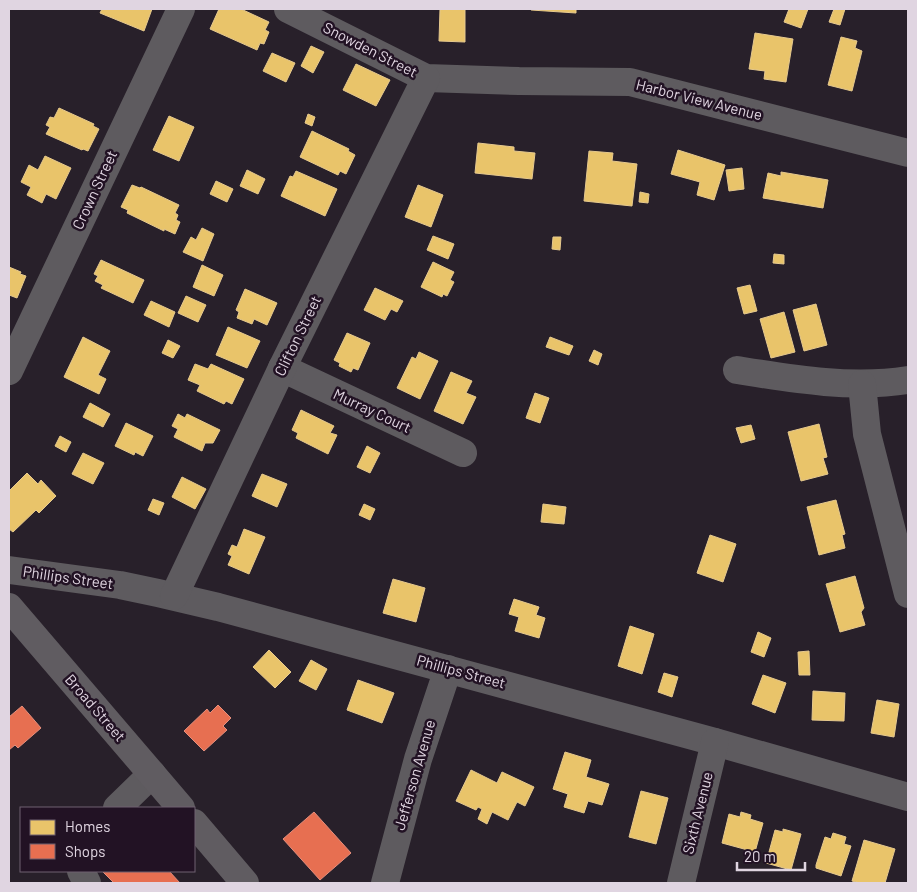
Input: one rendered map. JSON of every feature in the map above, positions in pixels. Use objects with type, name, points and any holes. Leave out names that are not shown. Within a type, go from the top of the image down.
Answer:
[{"type":"main road","name":"Broad Street","points":[[9,607],[180,807]]},
{"type":"main road","points":[[195,824],[244,883]]},
{"type":"street","name":"Crown Street","points":[[9,371],[181,9]]},
{"type":"street","name":"Snowden Street","points":[[288,9],[426,78]]},
{"type":"street","name":"Harbor View Avenue","points":[[426,78],[630,82],[908,153]]},
{"type":"street","name":"Clifton Street","points":[[174,596],[282,368],[426,78]]},
{"type":"street","name":"Murray Court","points":[[282,368],[463,453]]},
{"type":"street","points":[[737,370],[791,378],[862,384],[908,380]]},
{"type":"street","points":[[862,384],[867,434],[908,594]]},
{"type":"street","name":"Phillips Street","points":[[9,570],[120,585],[174,596],[715,742],[908,797]]},
{"type":"street","name":"Jefferson Avenue","points":[[385,883],[418,759],[448,669]]},
{"type":"street","name":"Sixth Avenue","points":[[681,883],[715,742]]},
{"type":"street","points":[[117,807],[152,774]]},
{"type":"building: Homes","points":[[102,9],[152,9],[144,31],[100,13]]},
{"type":"building: Homes","points":[[219,9],[241,9],[269,22],[265,30],[269,32],[264,44],[260,43],[257,50],[210,29]]},
{"type":"building: Homes","points":[[440,9],[465,9],[465,42],[439,41]]},
{"type":"building: Homes","points":[[576,9],[576,13],[531,10]]},
{"type":"building: Homes","points":[[789,9],[808,9],[801,28],[784,22]]},
{"type":"building: Homes","points":[[834,9],[845,9],[840,25],[829,22]]},
{"type":"building: Homes","points":[[755,33],[793,39],[786,82],[764,79],[765,71],[749,69]]},
{"type":"building: Homes","points":[[841,37],[857,41],[855,48],[862,51],[852,91],[828,85]]},
{"type":"building: Homes","points":[[311,46],[324,52],[313,73],[301,66]]},
{"type":"building: Homes","points":[[272,53],[295,63],[286,82],[263,71]]},
{"type":"building: Homes","points":[[356,64],[390,80],[376,106],[343,90]]},
{"type":"building: Homes","points":[[59,108],[94,124],[93,126],[99,129],[88,151],[46,134],[50,127],[46,125],[50,117],[54,118]]},
{"type":"building: Homes","points":[[308,114],[315,117],[312,126],[305,123]]},
{"type":"building: Homes","points":[[169,116],[194,127],[179,161],[153,150]]},
{"type":"building: Homes","points":[[312,131],[349,149],[348,151],[355,155],[346,174],[340,171],[338,175],[300,157]]},
{"type":"building: Homes","points":[[478,143],[514,147],[514,151],[535,153],[532,179],[475,173]]},
{"type":"building: Homes","points":[[678,150],[725,165],[714,200],[697,195],[700,182],[671,174]]},
{"type":"building: Homes","points":[[589,151],[613,153],[612,161],[637,164],[632,206],[584,201]]},
{"type":"building: Homes","points":[[45,156],[71,168],[56,199],[46,194],[42,203],[27,195],[31,187],[21,182],[29,165],[38,170]]},
{"type":"building: Homes","points":[[742,168],[744,189],[729,191],[726,170]]},
{"type":"building: Homes","points":[[247,170],[265,179],[258,194],[240,186]]},
{"type":"building: Homes","points":[[296,171],[337,189],[325,216],[281,196],[290,176],[293,177]]},
{"type":"building: Homes","points":[[781,172],[828,180],[823,208],[763,198],[768,173],[781,176]]},
{"type":"building: Homes","points":[[216,181],[233,189],[227,202],[210,194]]},
{"type":"building: Homes","points":[[132,185],[141,187],[179,205],[175,213],[178,215],[176,220],[180,222],[175,234],[164,229],[164,231],[127,213],[128,210],[121,207]]},
{"type":"building: Homes","points":[[418,185],[443,195],[431,227],[405,217]]},
{"type":"building: Homes","points":[[640,192],[649,194],[648,203],[639,202]]},
{"type":"building: Homes","points":[[202,228],[214,234],[203,261],[183,252],[191,237],[196,240]]},
{"type":"building: Homes","points":[[433,236],[454,244],[448,259],[427,250]]},
{"type":"building: Homes","points":[[553,237],[561,237],[560,250],[552,249]]},
{"type":"building: Homes","points":[[774,254],[784,255],[784,264],[773,263]]},
{"type":"building: Homes","points":[[101,260],[144,280],[133,303],[101,288],[103,285],[95,281],[98,276],[94,274]]},
{"type":"building: Homes","points":[[433,262],[454,272],[450,280],[454,282],[447,296],[443,294],[442,297],[421,287]]},
{"type":"building: Homes","points":[[202,265],[223,275],[214,296],[193,287]]},
{"type":"building: Homes","points":[[9,267],[26,276],[17,298],[9,295]]},
{"type":"building: Homes","points":[[750,285],[757,311],[744,314],[737,288]]},
{"type":"building: Homes","points":[[375,288],[403,301],[397,312],[391,309],[385,320],[364,310]]},
{"type":"building: Homes","points":[[245,289],[277,303],[267,325],[254,319],[252,324],[237,318],[239,312],[236,310]]},
{"type":"building: Homes","points":[[186,296],[206,305],[198,322],[178,313]]},
{"type":"building: Homes","points":[[151,301],[175,312],[169,327],[144,315]]},
{"type":"building: Homes","points":[[816,304],[827,345],[804,351],[793,310]]},
{"type":"building: Homes","points":[[784,312],[795,352],[771,358],[760,319]]},
{"type":"building: Homes","points":[[228,327],[260,341],[247,368],[216,355]]},
{"type":"building: Homes","points":[[347,333],[370,343],[358,370],[353,368],[351,372],[339,366],[340,363],[334,360]]},
{"type":"building: Homes","points":[[83,337],[110,351],[98,375],[106,379],[99,394],[64,377]]},
{"type":"building: Homes","points":[[550,337],[573,346],[569,355],[546,347]]},
{"type":"building: Homes","points":[[168,340],[180,346],[173,358],[162,353]]},
{"type":"building: Homes","points":[[594,350],[602,354],[598,365],[589,361]]},
{"type":"building: Homes","points":[[419,352],[438,361],[420,399],[397,388],[412,357],[416,359]]},
{"type":"building: Homes","points":[[195,364],[208,369],[211,364],[244,379],[232,404],[226,401],[224,404],[197,391],[200,385],[188,380]]},
{"type":"building: Homes","points":[[451,372],[472,381],[466,393],[476,397],[463,424],[434,411]]},
{"type":"building: Homes","points":[[535,393],[549,398],[540,423],[526,418]]},
{"type":"building: Homes","points":[[90,403],[110,414],[103,427],[83,417]]},
{"type":"building: Homes","points":[[301,410],[334,426],[330,433],[337,435],[328,454],[296,438],[298,433],[292,430]]},
{"type":"building: Homes","points":[[178,414],[185,418],[187,414],[220,430],[213,443],[205,443],[202,451],[174,437],[178,429],[172,426]]},
{"type":"building: Homes","points":[[126,423],[153,436],[143,456],[135,452],[134,455],[115,446]]},
{"type":"building: Homes","points":[[819,424],[827,457],[823,458],[828,474],[801,481],[788,432]]},
{"type":"building: Homes","points":[[751,425],[755,439],[741,443],[736,428]]},
{"type":"building: Homes","points":[[60,436],[71,442],[66,452],[55,446]]},
{"type":"building: Homes","points":[[367,446],[380,453],[370,473],[357,467]]},
{"type":"building: Homes","points":[[83,453],[104,463],[93,484],[72,474]]},
{"type":"building: Homes","points":[[27,473],[38,484],[41,480],[56,496],[39,513],[36,510],[13,532],[9,529],[9,491]]},
{"type":"building: Homes","points":[[262,474],[287,484],[277,507],[252,496]]},
{"type":"building: Homes","points":[[182,477],[206,489],[195,509],[172,497]]},
{"type":"building: Homes","points":[[153,499],[164,503],[159,515],[148,510]]},
{"type":"building: Homes","points":[[836,500],[845,534],[842,535],[845,548],[819,555],[807,507]]},
{"type":"building: Homes","points":[[364,504],[375,509],[370,520],[359,515]]},
{"type":"building: Homes","points":[[543,504],[566,507],[564,524],[541,522]]},
{"type":"building: Homes","points":[[244,529],[265,537],[249,574],[228,565],[232,556],[228,554],[232,545],[237,547]]},
{"type":"building: Homes","points":[[710,535],[736,544],[723,582],[697,573]]},
{"type":"building: Homes","points":[[855,576],[864,608],[861,612],[865,625],[840,632],[826,584]]},
{"type":"building: Homes","points":[[393,579],[425,588],[416,622],[383,613]]},
{"type":"building: Homes","points":[[514,599],[539,607],[536,615],[545,618],[539,638],[515,631],[519,617],[509,614]]},
{"type":"building: Homes","points":[[630,626],[654,634],[642,674],[618,666]]},
{"type":"building: Homes","points":[[758,632],[771,638],[764,657],[751,652]]},
{"type":"building: Homes","points":[[269,650],[291,672],[275,688],[253,667]]},
{"type":"building: Homes","points":[[809,651],[810,675],[799,675],[798,652]]},
{"type":"building: Homes","points":[[311,660],[327,669],[316,690],[299,681]]},
{"type":"building: Homes","points":[[664,673],[678,677],[672,697],[658,692]]},
{"type":"building: Homes","points":[[763,675],[786,683],[775,713],[752,704]]},
{"type":"building: Homes","points":[[358,680],[394,693],[382,723],[347,710]]},
{"type":"building: Homes","points":[[813,691],[845,693],[844,721],[812,720]]},
{"type":"building: Homes","points":[[877,700],[899,704],[894,737],[871,733]]},
{"type":"building: Homes","points":[[565,752],[591,760],[586,777],[609,784],[602,805],[588,801],[584,813],[564,807],[568,794],[553,789]]},
{"type":"building: Homes","points":[[471,770],[497,783],[502,772],[534,787],[525,806],[517,802],[508,820],[492,812],[487,824],[478,819],[482,809],[478,807],[476,810],[456,801]]},
{"type":"building: Homes","points":[[641,791],[668,798],[656,844],[629,837]]},
{"type":"building: Homes","points":[[741,812],[751,815],[750,819],[763,823],[755,852],[722,843],[729,814],[740,817]]},
{"type":"building: Homes","points":[[783,829],[801,834],[791,870],[766,863],[775,830],[783,832]]},
{"type":"building: Homes","points":[[833,833],[846,837],[844,844],[851,846],[841,876],[816,868],[825,837],[831,839]]},
{"type":"building: Homes","points":[[864,840],[895,849],[885,883],[860,883],[852,881]]},
{"type":"building: Shops","points":[[218,705],[231,718],[223,726],[227,730],[204,751],[184,731],[207,709],[210,713]]},
{"type":"building: Shops","points":[[22,706],[41,728],[18,748],[15,745],[9,750],[9,717]]},
{"type":"building: Shops","points":[[314,812],[351,853],[320,880],[283,839]]},
{"type":"building: Shops","points":[[103,872],[170,872],[180,883],[114,883]]}]
